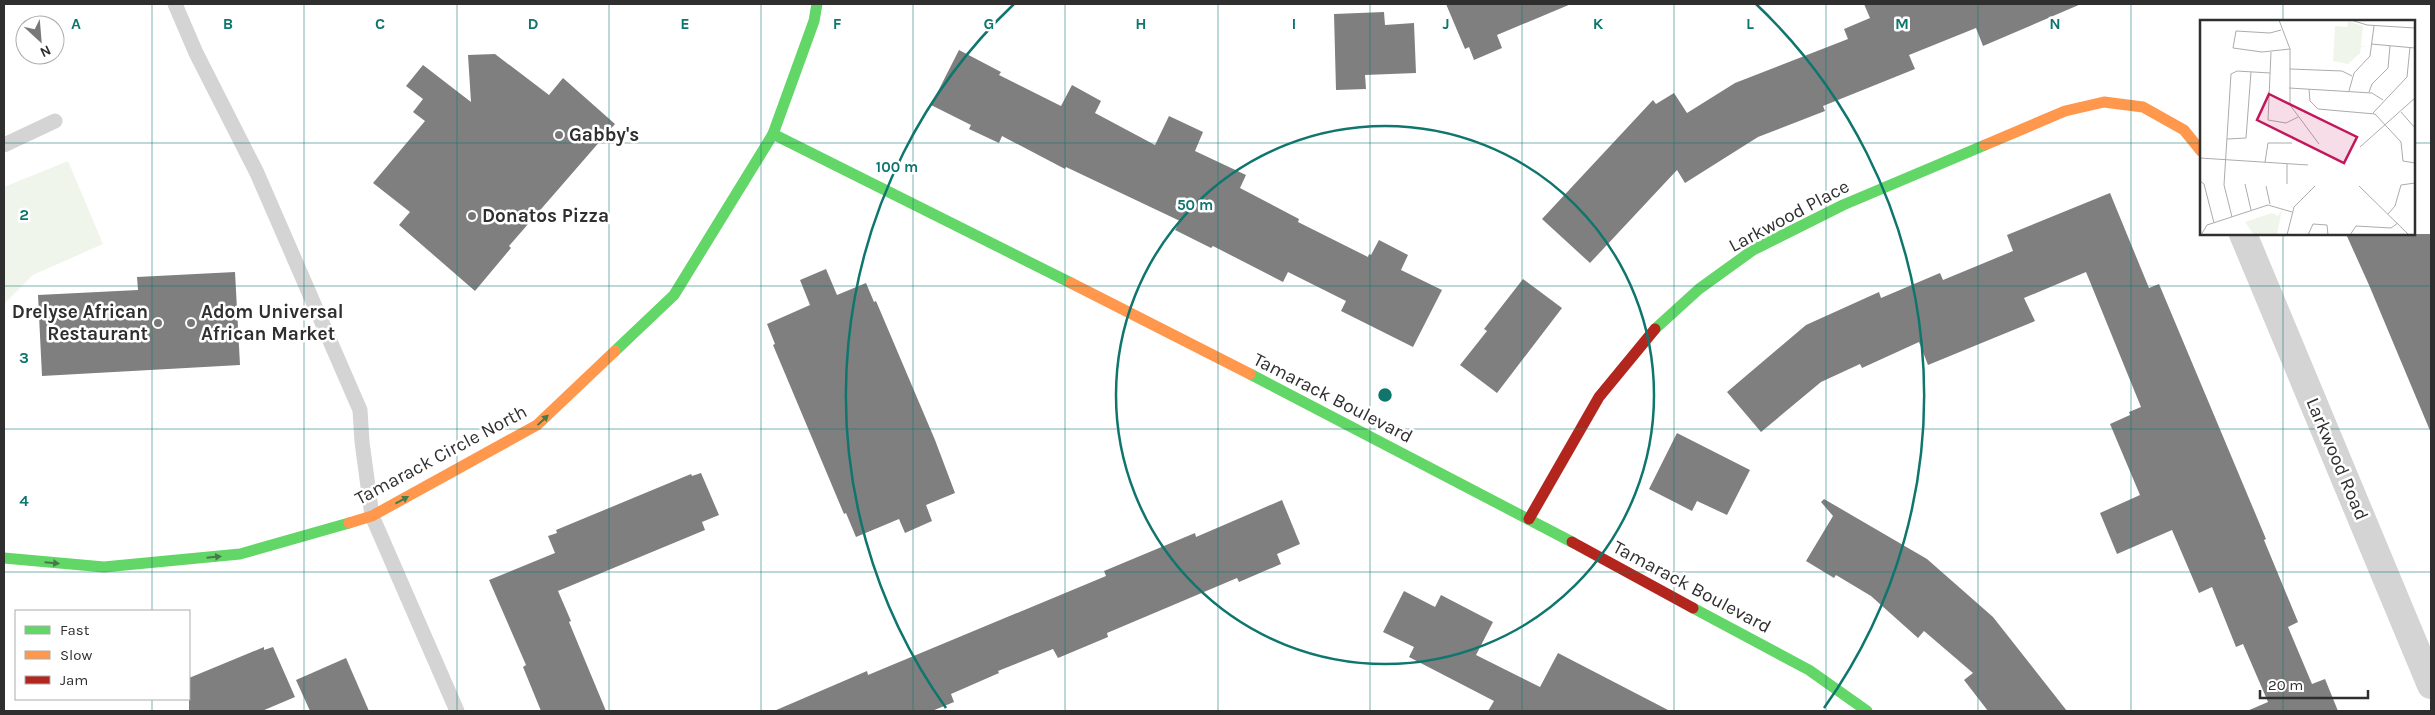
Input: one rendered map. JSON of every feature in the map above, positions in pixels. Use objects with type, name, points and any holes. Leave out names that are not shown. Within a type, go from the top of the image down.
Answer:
[{"type":"street","name":"Tamarack Circle North","points":[[4,558],[104,567],[240,554],[372,516],[537,425],[674,295],[773,134],[814,21],[817,4]]},
{"type":"street","name":"Larkwood Place","points":[[1529,520],[1599,397],[1647,337],[1699,289],[1753,250],[1843,205],[2066,111],[2104,102],[2143,107],[2184,130],[2200,149]]},
{"type":"street","name":"Tamarack Boulevard","points":[[773,134],[1170,332],[1529,520],[1809,670],[1867,711]]},
{"type":"street","name":"Larkwood Road","points":[[2243,235],[2431,685]]},
{"type":"lane","points":[[175,4],[196,53],[257,173],[360,410],[362,442],[372,516],[457,711]]},
{"type":"lane","points":[[4,145],[56,121]]},
{"type":"shaded area","points":[[68,161],[103,244],[33,275],[4,304],[4,187]]},
{"type":"building","points":[[1446,4],[1571,4],[1497,35],[1502,48],[1474,60],[1469,47],[1465,49]]},
{"type":"building","points":[[1864,4],[2081,4],[1983,46],[1976,28],[1909,55],[1915,69],[1823,106],[1825,111],[1758,137],[1685,183],[1677,170],[1590,263],[1542,219],[1653,100],[1656,104],[1674,93],[1687,113],[1735,83],[1848,39],[1844,29],[1870,18]]},
{"type":"building","points":[[1384,12],[1385,25],[1414,23],[1416,73],[1365,75],[1366,89],[1336,90],[1334,14]]},
{"type":"building","points":[[959,50],[1001,72],[999,75],[1061,106],[1072,85],[1101,101],[1095,113],[1155,145],[1169,116],[1203,132],[1195,151],[1246,175],[1240,188],[1299,219],[1298,222],[1368,257],[1379,240],[1408,255],[1401,270],[1442,290],[1413,347],[1341,311],[1346,301],[1288,272],[1283,282],[1213,246],[1211,248],[1175,230],[1180,221],[1066,167],[1065,169],[1002,136],[999,143],[969,129],[971,125],[931,105]]},
{"type":"building","points":[[495,54],[549,95],[563,78],[615,124],[509,246],[511,248],[475,291],[399,225],[410,212],[373,183],[425,121],[413,112],[423,99],[406,86],[423,65],[471,102],[468,55]]},
{"type":"building","points":[[2110,193],[2149,288],[2159,284],[2266,539],[2264,540],[2298,622],[2288,627],[2312,684],[2325,679],[2338,711],[2247,711],[2268,702],[2243,644],[2236,647],[2212,587],[2199,593],[2172,530],[2117,554],[2100,513],[2140,495],[2110,424],[2130,415],[2129,412],[2141,407],[2086,272],[2024,298],[2035,321],[1928,365],[1919,342],[1862,368],[1860,364],[1821,382],[1761,432],[1727,392],[1806,325],[1879,292],[1881,298],[1940,273],[1943,280],[2013,251],[2007,235]]},
{"type":"building","points":[[2431,234],[2431,433],[2346,235]]},
{"type":"building","points":[[826,269],[837,295],[866,283],[874,302],[876,301],[935,440],[955,493],[926,505],[932,521],[905,533],[899,519],[856,537],[846,513],[844,514],[773,345],[775,344],[767,324],[810,305],[800,280]]},
{"type":"building","points":[[235,272],[240,365],[42,376],[38,295],[138,290],[137,277]]},
{"type":"building","points":[[1523,279],[1562,308],[1497,393],[1460,365],[1487,331],[1484,329]]},
{"type":"building","points":[[1677,433],[1750,470],[1727,515],[1697,501],[1692,511],[1649,489]]},
{"type":"building","points":[[701,473],[719,515],[702,522],[705,530],[558,591],[606,711],[541,711],[523,667],[526,665],[489,580],[555,553],[548,536],[557,533],[556,530],[691,474],[692,476]]},
{"type":"building","points":[[1824,499],[1927,559],[1993,617],[2067,711],[1988,711],[1964,680],[1973,673],[1924,631],[1918,638],[1871,596],[1836,575],[1834,578],[1806,561],[1833,516],[1821,502]]},
{"type":"building","points":[[1282,500],[1300,544],[1277,554],[1281,564],[1239,582],[1237,578],[1107,633],[1108,637],[1058,658],[1053,649],[998,671],[999,673],[951,694],[954,702],[932,711],[774,711],[867,671],[868,675],[1106,576],[1104,571],[1195,533],[1196,537]]},
{"type":"building","points":[[1404,591],[1435,607],[1441,595],[1493,622],[1476,655],[1540,687],[1558,653],[1670,711],[1488,711],[1494,701],[1409,657],[1414,647],[1383,632]]},
{"type":"building","points":[[264,647],[264,650],[273,647],[295,697],[262,711],[189,711],[190,678]]},
{"type":"building","points":[[346,658],[369,711],[310,711],[296,680]]},
{"type":"traffic: fast","points":[[615,351],[674,295],[773,134],[814,21],[817,4]]},
{"type":"traffic: fast","points":[[773,134],[1071,283]]},
{"type":"traffic: fast","points":[[1655,329],[1699,289],[1753,250],[1843,205],[1985,145]]},
{"type":"traffic: fast","points":[[1250,374],[1572,542]]},
{"type":"traffic: fast","points":[[4,558],[104,567],[240,554],[349,523]]},
{"type":"traffic: fast","points":[[1693,608],[1809,670],[1867,711]]},
{"type":"traffic: slow","points":[[1985,145],[2065,111],[2104,102],[2143,107],[2184,130],[2200,150]]},
{"type":"traffic: slow","points":[[1071,283],[1250,374]]},
{"type":"traffic: slow","points":[[349,523],[372,516],[537,425],[615,351]]},
{"type":"traffic: jam","points":[[1529,519],[1599,397],[1655,329]]},
{"type":"traffic: jam","points":[[1572,542],[1693,608]]},
{"type":"place","name":"Gabby's","points":[[559,135]]},
{"type":"place","name":"Donatos Pizza","points":[[472,216]]},
{"type":"place","name":"Drelyse African Restaurant","points":[[158,323]]},
{"type":"place","name":"Adom Universal African Market","points":[[191,323]]}]
